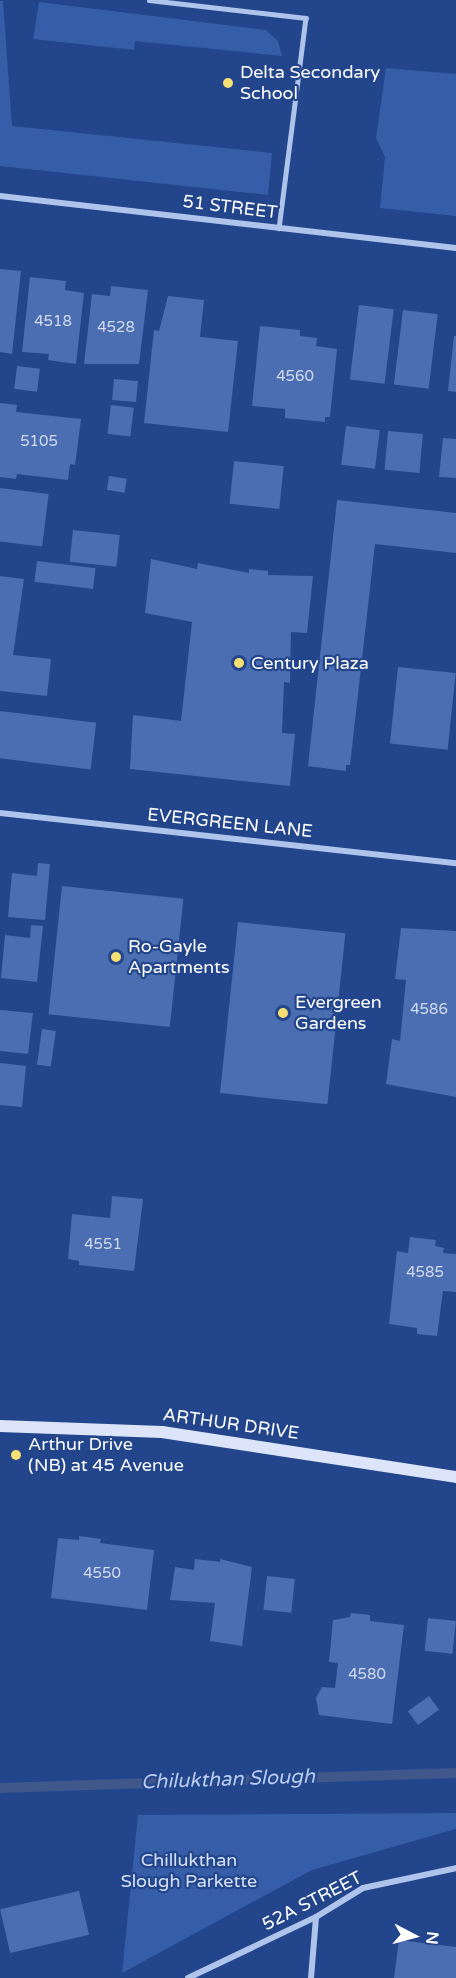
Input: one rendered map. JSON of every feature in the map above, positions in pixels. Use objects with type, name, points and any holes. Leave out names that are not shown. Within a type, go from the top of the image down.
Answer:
[{"type":"main road","name":"ARTHUR DRIVE","points":[[0,1426],[172,1433],[456,1477]]},
{"type":"street","name":"51 STREET","points":[[0,196],[456,248]]},
{"type":"street","name":"EVERGREEN LANE","points":[[0,813],[456,863]]},
{"type":"street","name":"52A STREET","points":[[188,1978],[316,1917],[363,1888],[456,1868]]},
{"type":"street","points":[[310,1978],[316,1917]]},
{"type":"lane","points":[[149,0],[306,18],[279,228]]},
{"type":"green space","points":[[0,1],[3,1],[12,126],[272,153],[268,195],[0,166]]},
{"type":"green space","points":[[39,2],[266,30],[278,41],[282,56],[135,41],[134,50],[33,39]]},
{"type":"green space","points":[[386,68],[456,74],[456,216],[380,208],[385,157],[376,138]]},
{"type":"green space","name":"Chillukthan Slough Parkette","points":[[456,1813],[456,1829],[312,1870],[122,1973],[138,1815]]},
{"type":"building","points":[[0,269],[21,271],[12,354],[0,352]]},
{"type":"building","points":[[30,277],[66,281],[65,290],[84,293],[76,364],[48,360],[49,354],[22,352]]},
{"type":"building","points":[[111,286],[148,290],[139,364],[84,364],[92,294],[110,296]]},
{"type":"building","points":[[168,296],[204,300],[200,337],[238,341],[228,432],[144,423],[154,330],[159,331]]},
{"type":"building","points":[[359,305],[394,309],[385,384],[350,379]]},
{"type":"building","points":[[403,310],[438,314],[429,389],[394,384]]},
{"type":"building","points":[[260,326],[300,330],[300,336],[317,338],[316,346],[337,349],[330,417],[325,417],[325,422],[285,418],[285,409],[252,406]]},
{"type":"building","points":[[454,336],[456,336],[456,392],[448,391]]},
{"type":"building","points":[[17,366],[40,369],[37,392],[14,389]]},
{"type":"building","points":[[114,379],[138,381],[136,402],[112,400]]},
{"type":"building","points":[[0,403],[17,405],[16,412],[81,419],[75,465],[70,464],[68,480],[17,474],[16,479],[0,477]]},
{"type":"building","points":[[111,405],[134,408],[130,437],[107,434]]},
{"type":"building","points":[[346,426],[380,430],[375,469],[341,465]]},
{"type":"building","points":[[388,431],[423,434],[419,473],[385,470]]},
{"type":"building","points":[[443,438],[456,439],[456,478],[439,477]]},
{"type":"building","points":[[234,461],[284,466],[279,509],[230,504]]},
{"type":"building","points":[[109,476],[127,479],[125,493],[107,490]]},
{"type":"building","points":[[0,488],[49,494],[42,547],[0,541]]},
{"type":"building","points":[[337,500],[456,513],[456,553],[375,544],[350,765],[346,765],[346,771],[308,766]]},
{"type":"building","points":[[73,530],[120,535],[116,567],[70,562]]},
{"type":"building","name":"Century Plaza","points":[[151,559],[197,569],[198,563],[249,573],[249,569],[268,571],[268,575],[313,576],[307,633],[291,632],[290,683],[284,682],[282,733],[295,734],[290,786],[130,769],[133,715],[181,721],[192,622],[145,613]]},
{"type":"building","points":[[37,561],[96,568],[93,589],[34,582]]},
{"type":"building","points":[[0,576],[24,579],[13,655],[51,659],[47,696],[0,691]]},
{"type":"building","points":[[398,667],[456,673],[448,750],[390,744]]},
{"type":"building","points":[[0,711],[96,723],[91,769],[0,758]]},
{"type":"building","points":[[38,863],[50,864],[45,920],[8,917],[12,873],[37,876]]},
{"type":"building","name":"Ro-Gayle Apartments","points":[[62,886],[183,899],[170,1027],[49,1014]]},
{"type":"building","name":"Evergreen Gardens","points":[[238,922],[345,933],[327,1104],[220,1093]]},
{"type":"building","points":[[31,925],[43,926],[37,982],[1,978],[5,935],[30,938]]},
{"type":"building","points":[[401,928],[456,931],[456,1097],[386,1084],[392,1039],[400,1041],[406,980],[395,979]]},
{"type":"building","points":[[0,1010],[33,1013],[28,1054],[0,1051]]},
{"type":"building","points":[[42,1029],[56,1031],[51,1067],[37,1065]]},
{"type":"building","points":[[0,1063],[26,1066],[22,1107],[0,1105]]},
{"type":"building","points":[[112,1196],[143,1199],[134,1271],[79,1265],[79,1261],[68,1259],[72,1214],[110,1218]]},
{"type":"building","points":[[410,1237],[436,1240],[435,1246],[444,1248],[443,1253],[456,1254],[456,1292],[443,1291],[437,1336],[417,1334],[417,1328],[389,1324],[397,1251],[408,1253]]},
{"type":"building","points":[[79,1536],[101,1539],[100,1543],[154,1550],[147,1610],[51,1598],[58,1538],[79,1540]]},
{"type":"building","points":[[195,1559],[220,1562],[220,1559],[252,1567],[242,1646],[210,1641],[215,1603],[170,1600],[175,1567],[194,1570]]},
{"type":"building","points":[[267,1576],[295,1579],[291,1613],[263,1610]]},
{"type":"building","points":[[351,1613],[370,1615],[370,1621],[404,1625],[392,1724],[319,1715],[316,1698],[322,1687],[335,1688],[338,1663],[329,1662],[333,1620],[350,1617]]},
{"type":"building","points":[[428,1618],[456,1621],[452,1654],[425,1651]]},
{"type":"building","points":[[429,1696],[439,1710],[418,1725],[408,1711]]},
{"type":"building","points":[[79,1891],[89,1935],[10,1953],[0,1909]]},
{"type":"building","points":[[399,1940],[456,1947],[456,1978],[394,1978]]},
{"type":"waterway","name":"Chilukthan Slough","points":[[0,1788],[456,1773]]},
{"type":"place","name":"Delta Secondary School","points":[[228,83]]},
{"type":"place","name":"Century Plaza","points":[[239,663]]},
{"type":"place","name":"Ro-Gayle Apartments","points":[[116,957]]},
{"type":"place","name":"Evergreen Gardens","points":[[283,1013]]},
{"type":"place","name":"Arthur Drive (NB) at 45 Avenue","points":[[16,1455]]}]
